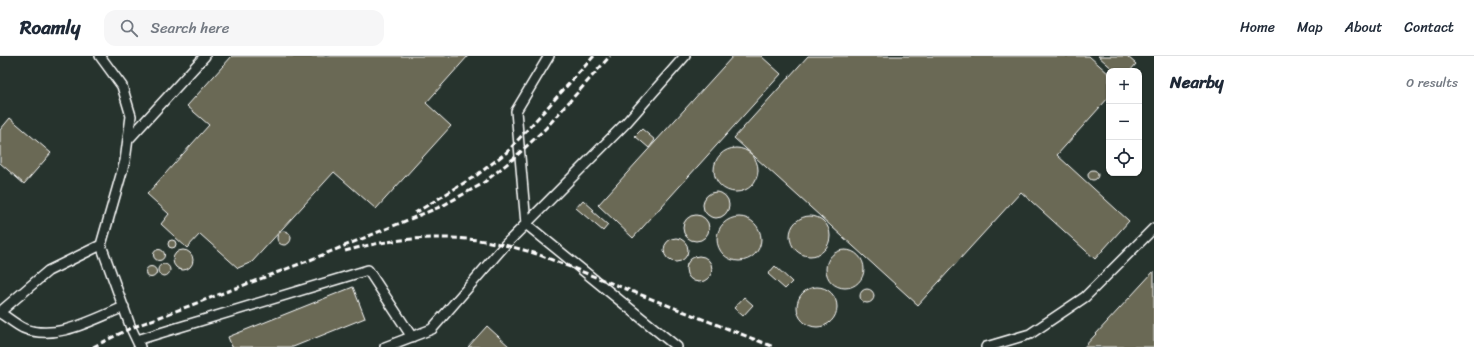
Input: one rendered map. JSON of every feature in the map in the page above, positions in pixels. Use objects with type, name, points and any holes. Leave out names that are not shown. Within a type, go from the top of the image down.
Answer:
[{"type":"lane","points":[[100,56],[122,86],[131,116],[125,161],[101,245],[139,344],[368,270],[412,337]]},
{"type":"lane","points":[[128,140],[205,56]]},
{"type":"lane","points":[[549,56],[516,111],[526,224],[676,347]]},
{"type":"lane","points":[[385,347],[432,329],[505,245],[626,123],[685,56]]},
{"type":"lane","points":[[986,347],[1030,334],[1086,297],[1154,228]]},
{"type":"lane","points":[[101,245],[48,271],[0,312],[24,328],[42,332],[61,332],[124,307]]},
{"type":"building","points":[[232,56],[468,56],[426,103],[451,126],[376,209],[334,172],[252,262],[238,268],[200,234],[187,248],[161,224],[169,214],[147,194],[209,125],[187,106]]},
{"type":"building","points":[[733,56],[761,56],[781,74],[633,238],[598,205]]},
{"type":"building","points":[[808,56],[1089,56],[1106,71],[1106,100],[1057,155],[1129,221],[1095,259],[1021,192],[918,305],[734,138]]},
{"type":"building","points":[[1098,56],[1127,56],[1136,64],[1133,68],[1112,68]]},
{"type":"building","points":[[10,118],[51,153],[24,184],[0,163],[0,130]]},
{"type":"building","points":[[642,129],[655,140],[649,148],[635,136]]},
{"type":"building","points":[[732,148],[740,148],[752,154],[758,166],[758,174],[752,186],[740,192],[732,192],[720,186],[714,174],[714,166],[720,154]]},
{"type":"building","points":[[1091,170],[1095,170],[1097,171],[1097,179],[1091,180],[1088,177],[1088,173]]},
{"type":"building","points":[[716,192],[725,196],[729,205],[725,214],[716,218],[707,214],[703,205],[707,196]]},
{"type":"building","points":[[583,200],[594,210],[592,211],[608,225],[603,231],[576,208]]},
{"type":"building","points":[[696,215],[705,219],[709,228],[705,237],[696,241],[687,237],[683,228],[687,219]]},
{"type":"building","points":[[814,216],[821,219],[827,225],[830,236],[829,244],[821,253],[814,256],[806,256],[799,253],[791,244],[790,232],[793,225],[802,217]]},
{"type":"building","points":[[739,217],[751,221],[757,227],[761,239],[757,251],[751,257],[739,261],[727,257],[721,251],[717,239],[721,227],[727,221]]},
{"type":"building","points":[[281,231],[287,231],[291,235],[291,241],[287,245],[281,245],[277,241],[277,235]]},
{"type":"building","points":[[676,238],[685,241],[688,250],[685,259],[676,262],[667,259],[664,250],[667,241]]},
{"type":"building","points":[[170,240],[174,240],[176,244],[174,248],[170,248],[168,246],[168,242]]},
{"type":"building","points":[[159,249],[163,251],[165,255],[163,259],[159,261],[155,259],[153,255],[155,251]]},
{"type":"building","points":[[183,250],[190,253],[193,260],[190,267],[183,270],[176,267],[173,260],[176,253]]},
{"type":"building","points":[[845,250],[855,253],[861,259],[864,269],[861,279],[855,285],[845,288],[835,285],[829,279],[826,269],[829,259],[835,253]]},
{"type":"building","points":[[699,256],[708,260],[712,269],[708,278],[699,282],[690,278],[686,269],[690,260]]},
{"type":"building","points":[[162,264],[166,264],[170,270],[166,276],[162,276],[158,272],[158,268]]},
{"type":"building","points":[[775,266],[792,282],[785,289],[768,274]]},
{"type":"building","points":[[149,267],[153,267],[155,268],[155,276],[149,277],[146,274],[146,270]]},
{"type":"building","points":[[1154,271],[1154,347],[1084,347]]},
{"type":"building","points":[[353,287],[365,318],[293,347],[232,347],[228,337]]},
{"type":"building","points":[[821,287],[828,290],[834,296],[837,307],[836,315],[828,324],[821,327],[813,327],[806,324],[798,315],[797,303],[800,296],[809,288]]},
{"type":"building","points":[[867,289],[872,291],[874,296],[872,301],[867,303],[862,301],[860,296],[862,291]]},
{"type":"building","points":[[744,297],[753,305],[743,316],[734,308]]},
{"type":"building","points":[[487,326],[510,347],[468,347]]},
{"type":"railway","points":[[415,213],[477,175],[507,152],[594,56]]},
{"type":"railway","points":[[93,347],[131,328],[310,260],[442,206],[482,184],[513,159],[546,128],[610,56]]},
{"type":"railway","points":[[345,251],[394,241],[428,238],[478,240],[500,244],[537,254],[774,347]]}]
